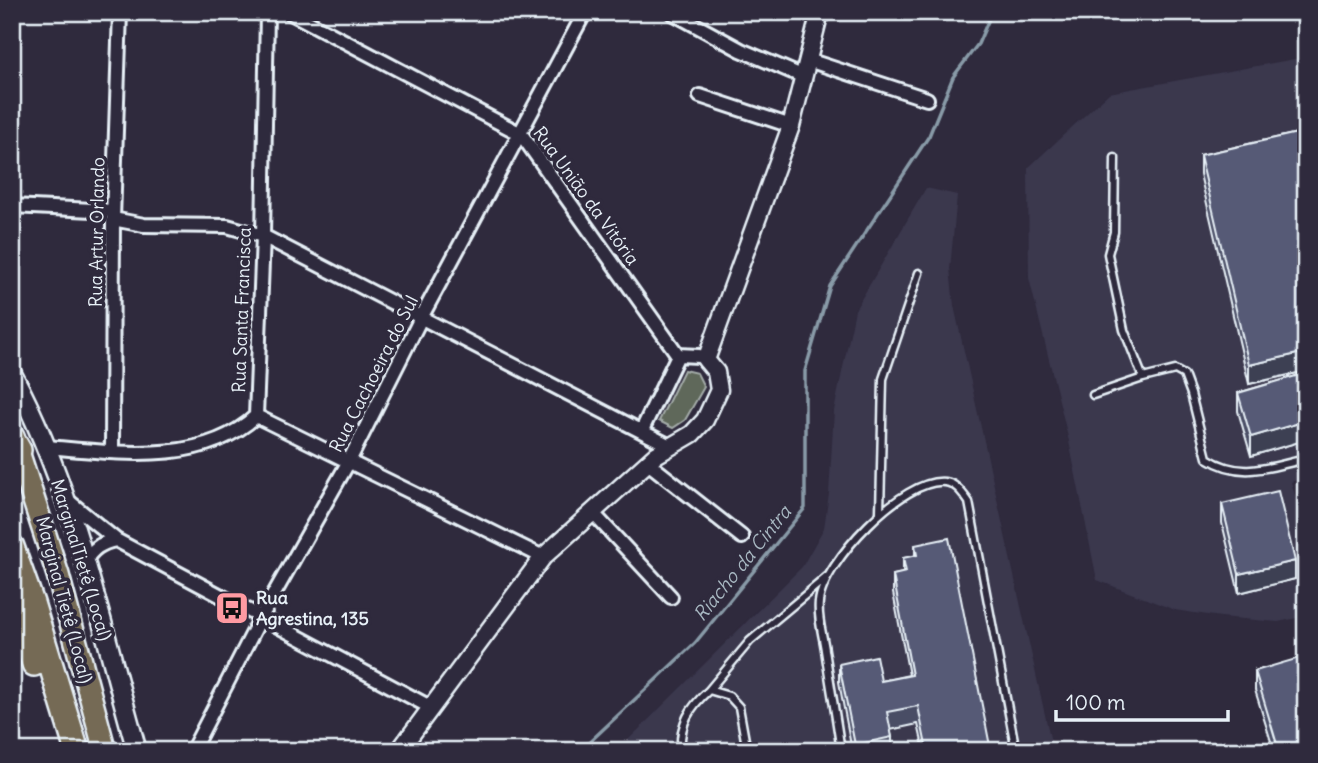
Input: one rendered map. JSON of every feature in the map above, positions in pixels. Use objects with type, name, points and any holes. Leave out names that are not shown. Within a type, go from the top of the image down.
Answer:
[{"type":"highway","name":"Marginal Tietê (Local)","points":[[15,441],[58,575],[105,751]]},
{"type":"highway","points":[[12,547],[77,751]]},
{"type":"highway","points":[[12,597],[61,751]]},
{"type":"highway","points":[[65,711],[72,751]]},
{"type":"main road","name":"MarginalTietê (Local)","points":[[12,374],[45,447],[63,497],[137,751]]},
{"type":"street","name":"Rua Artur Orlando","points":[[112,452],[113,215],[120,12]]},
{"type":"street","name":"Rua Santa Francisca","points":[[267,12],[256,416],[543,556]]},
{"type":"street","name":"Rua União da Vitória","points":[[289,12],[521,134],[678,355]]},
{"type":"street","name":"Rua Cachoeira do Sul","points":[[192,751],[261,617],[348,463],[422,316],[585,12]]},
{"type":"street","points":[[671,12],[741,50],[804,77]]},
{"type":"street","points":[[706,360],[791,126],[820,12]]},
{"type":"street","points":[[808,60],[927,99]]},
{"type":"street","points":[[700,96],[791,126]]},
{"type":"street","points":[[12,206],[113,215],[144,225],[227,226],[263,236],[670,446]]},
{"type":"street","points":[[399,751],[543,556],[648,463],[692,434],[705,420],[719,390],[716,372],[706,360],[699,356],[678,355],[642,430]]},
{"type":"street","points":[[45,447],[112,452],[184,449],[228,436],[256,416]]},
{"type":"street","points":[[648,463],[742,537]]},
{"type":"street","points":[[63,497],[116,540],[430,707]]},
{"type":"street","points":[[593,513],[671,597]]},
{"type":"street","points":[[84,562],[92,550],[103,542],[116,540]]},
{"type":"lane","points":[[1115,158],[1114,232],[1108,254],[1124,330],[1143,378]]},
{"type":"lane","points":[[880,513],[883,379],[919,273]]},
{"type":"lane","points":[[1093,395],[1175,370],[1184,375],[1191,394],[1207,458],[1224,469],[1254,471],[1306,459]]},
{"type":"lane","points":[[681,751],[682,734],[692,705],[709,690],[750,641],[830,574],[880,513],[907,493],[929,483],[946,482],[954,485],[968,502],[1016,751]]},
{"type":"lane","points":[[830,574],[819,602],[841,751]]},
{"type":"lane","points":[[709,690],[729,696],[739,707],[747,751]]},
{"type":"shaded area","points":[[1306,57],[1306,476],[1291,482],[1306,534],[1306,616],[1278,622],[1175,610],[1097,580],[1069,441],[1029,278],[1028,168],[1109,93]]},
{"type":"shaded area","points":[[926,188],[957,195],[950,269],[954,306],[1053,751],[617,751],[802,567],[824,528],[834,411],[855,310]]},
{"type":"green space","points":[[684,370],[697,373],[704,387],[685,420],[673,428],[659,421]]},
{"type":"building","points":[[1306,131],[1306,352],[1249,365],[1200,155]]},
{"type":"building","points":[[1306,373],[1306,421],[1251,437],[1238,393]]},
{"type":"building","points":[[1278,491],[1295,561],[1239,574],[1222,504]]},
{"type":"building","points":[[949,538],[991,751],[927,751],[918,706],[887,712],[892,737],[855,745],[839,664],[876,656],[881,681],[912,675],[893,575],[906,572],[903,558],[917,555],[915,545]]},
{"type":"building","points":[[1306,656],[1306,751],[1279,751],[1255,671]]},
{"type":"waterway","name":"Riacho da Cintra","points":[[580,751],[695,643],[805,508],[805,371],[830,286],[929,136],[953,77],[978,44],[992,12]]},
{"type":"place","name":"Rua Agrestina, 135","points":[[232,608]]}]
